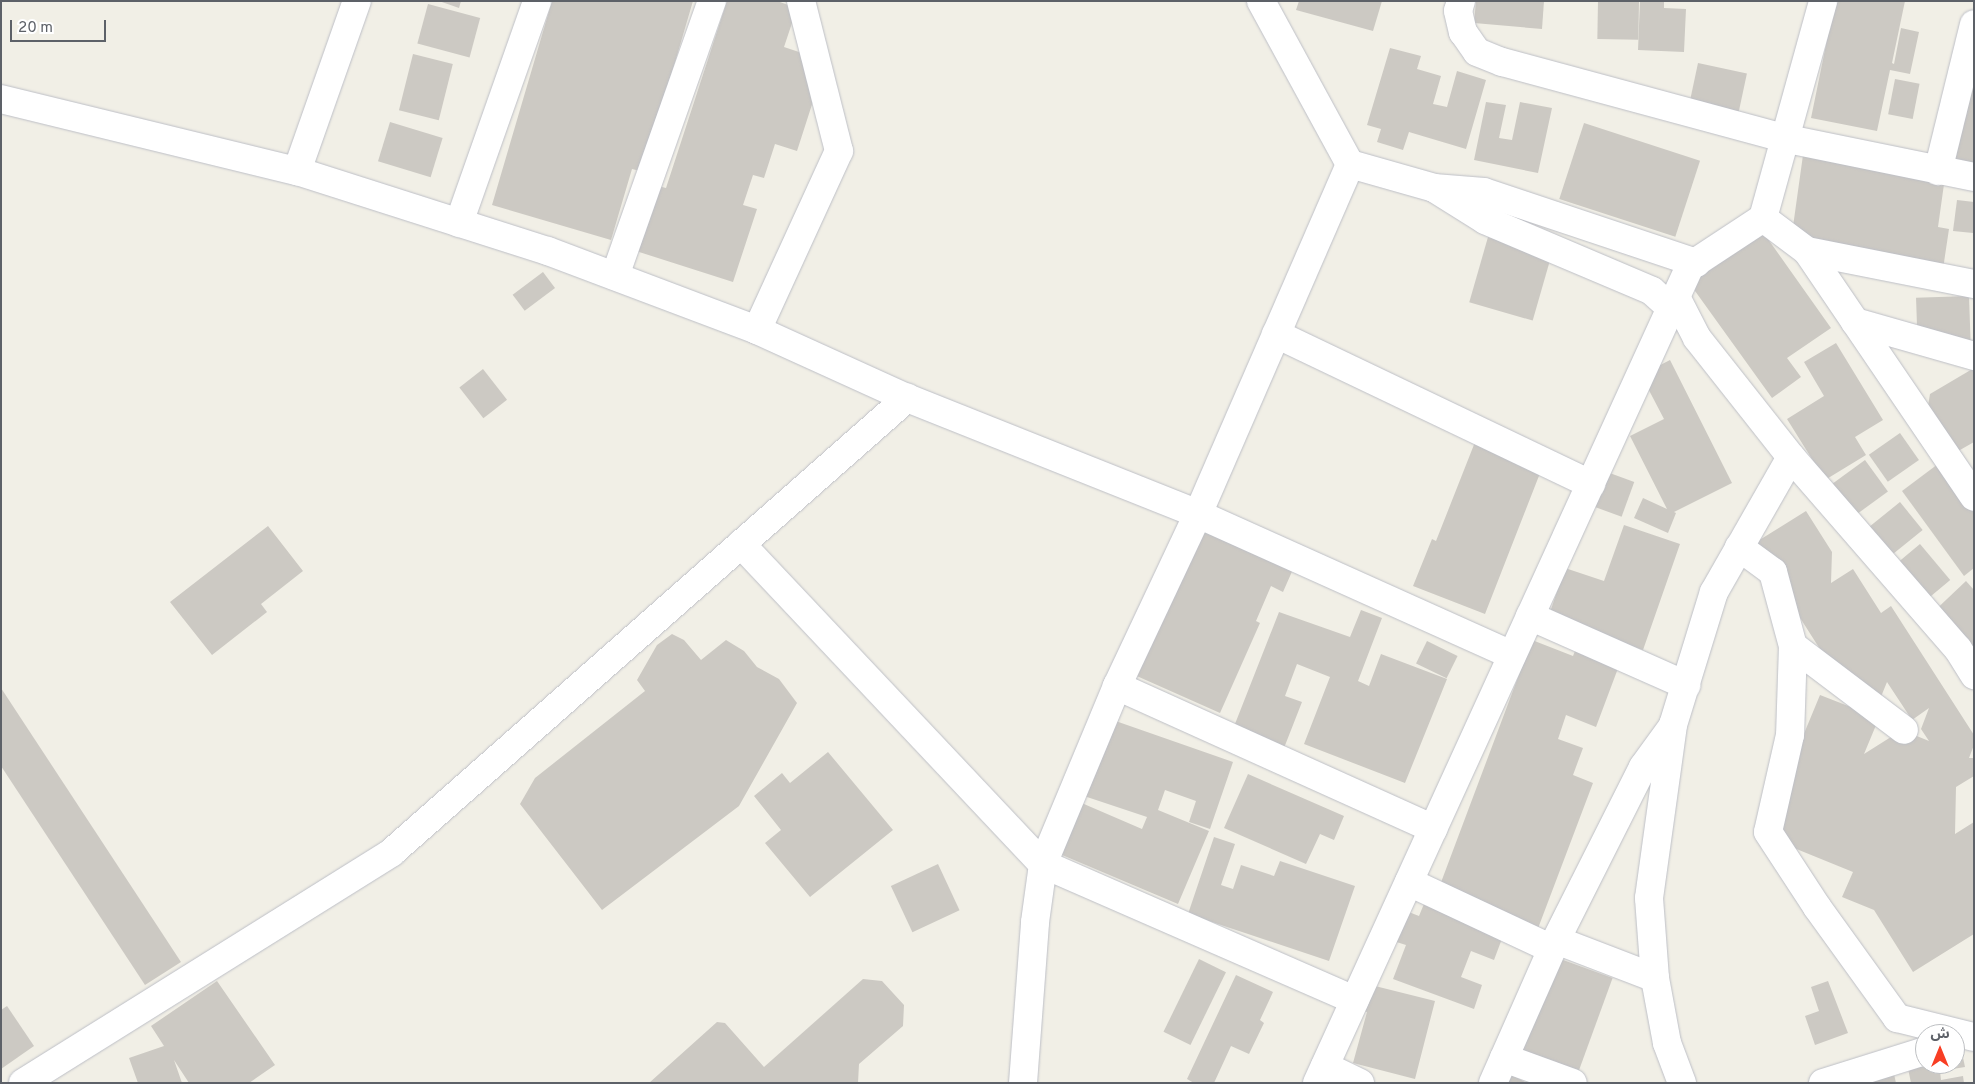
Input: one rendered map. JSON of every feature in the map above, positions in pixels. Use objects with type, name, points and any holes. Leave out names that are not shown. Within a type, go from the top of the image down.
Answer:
[{"type":"street","points":[[297,171],[357,1]]},
{"type":"street","points":[[459,223],[537,1]]},
{"type":"street","points":[[615,276],[712,1]]},
{"type":"street","points":[[757,330],[839,151],[801,1]]},
{"type":"street","points":[[1261,1],[1350,164],[1434,188],[1484,192],[1696,263]]},
{"type":"street","points":[[1461,1],[1458,11],[1462,32],[1477,52],[1502,62],[1784,138],[1974,177]]},
{"type":"street","points":[[1360,1083],[1321,1074],[1690,266],[1763,218],[1823,1]]},
{"type":"street","points":[[1938,171],[1974,24]]},
{"type":"street","points":[[1,100],[297,171],[548,251],[757,330],[907,398],[1198,514],[1512,655]]},
{"type":"street","points":[[1023,1083],[1035,922],[1043,864],[1117,686],[1198,514],[1350,164]]},
{"type":"street","points":[[1434,188],[1485,220],[1652,291],[1673,303],[1697,338],[1791,457],[1958,650],[1974,675]]},
{"type":"street","points":[[1763,218],[1807,251],[1974,497]]},
{"type":"street","points":[[1807,251],[1974,284]]},
{"type":"street","points":[[1855,322],[1974,356]]},
{"type":"street","points":[[1276,334],[1591,484]]},
{"type":"street","points":[[24,1083],[392,852],[907,398]]},
{"type":"street","points":[[1682,1083],[1667,1043],[1655,978],[1649,898],[1674,726],[1714,592],[1791,457]]},
{"type":"street","points":[[741,544],[1043,864],[1355,1000]]},
{"type":"street","points":[[1739,547],[1773,572],[1792,646],[1790,735],[1768,832],[1817,907],[1897,1018],[1968,1039]]},
{"type":"street","points":[[1530,616],[1686,684]]},
{"type":"street","points":[[1792,646],[1904,730]]},
{"type":"street","points":[[1117,686],[1433,829]]},
{"type":"street","points":[[1493,1083],[1554,944],[1643,767],[1674,726]]},
{"type":"street","points":[[1409,882],[1554,944],[1655,978]]},
{"type":"street","points":[[1823,1083],[1915,1054]]},
{"type":"street","points":[[1504,1058],[1573,1083]]},
{"type":"building","points":[[439,1],[461,1],[459,8]]},
{"type":"building","points":[[552,1],[693,1],[651,144],[656,175],[632,169],[611,240],[492,205]]},
{"type":"building","points":[[727,1],[777,1],[797,8],[784,47],[826,61],[797,151],[775,144],[764,178],[753,175],[743,205],[757,209],[733,282],[636,251],[658,186],[666,188]]},
{"type":"building","points":[[1299,1],[1382,1],[1373,31],[1296,10]]},
{"type":"building","points":[[1476,1],[1544,1],[1542,29],[1474,23]]},
{"type":"building","points":[[1598,1],[1639,2],[1638,40],[1597,39]]},
{"type":"building","points":[[1640,1],[1664,1],[1664,8],[1686,9],[1684,52],[1638,50]]},
{"type":"building","points":[[1835,1],[1905,1],[1892,63],[1894,64],[1901,28],[1919,32],[1910,74],[1890,70],[1877,131],[1811,118]]},
{"type":"building","points":[[428,4],[480,18],[470,58],[417,44]]},
{"type":"building","points":[[1974,23],[1974,164],[1947,159]]},
{"type":"building","points":[[1390,48],[1421,56],[1417,69],[1441,76],[1433,104],[1447,107],[1457,71],[1486,80],[1466,149],[1409,132],[1403,150],[1377,142],[1381,129],[1367,125]]},
{"type":"building","points":[[413,54],[453,64],[439,120],[399,110]]},
{"type":"building","points":[[1698,63],[1747,73],[1737,121],[1688,111]]},
{"type":"building","points":[[1895,79],[1920,84],[1913,119],[1888,114]]},
{"type":"building","points":[[1486,102],[1506,105],[1499,138],[1512,140],[1520,102],[1552,108],[1538,173],[1474,160]]},
{"type":"building","points":[[390,122],[443,138],[431,177],[378,161]]},
{"type":"building","points":[[1584,123],[1700,161],[1675,237],[1559,199]]},
{"type":"building","points":[[1803,155],[1945,177],[1938,227],[1949,229],[1943,269],[1790,248]]},
{"type":"building","points":[[1957,200],[1974,202],[1973,233],[1953,231]]},
{"type":"building","points":[[1763,232],[1831,328],[1787,358],[1801,377],[1772,398],[1690,284]]},
{"type":"building","points":[[1488,237],[1551,255],[1533,321],[1469,302]]},
{"type":"building","points":[[543,272],[555,288],[525,311],[513,295]]},
{"type":"building","points":[[1969,296],[1971,342],[1918,344],[1916,298]]},
{"type":"building","points":[[1836,343],[1883,420],[1855,437],[1866,455],[1825,480],[1787,419],[1824,396],[1804,362]]},
{"type":"building","points":[[1670,360],[1732,483],[1674,512],[1676,513],[1668,533],[1634,518],[1643,498],[1667,509],[1630,436],[1664,419],[1641,375]]},
{"type":"building","points":[[1974,368],[1974,442],[1953,454],[1927,412],[1930,394]]},
{"type":"building","points":[[483,369],[507,400],[483,418],[459,387]]},
{"type":"building","points":[[1900,433],[1919,460],[1888,482],[1869,455]]},
{"type":"building","points":[[1477,437],[1544,463],[1485,614],[1413,586],[1432,539],[1436,541]]},
{"type":"building","points":[[1865,460],[1888,492],[1854,516],[1831,485]]},
{"type":"building","points":[[1938,464],[1974,513],[1974,568],[1964,576],[1902,491]]},
{"type":"building","points":[[1607,472],[1634,482],[1622,517],[1594,507]]},
{"type":"building","points":[[1900,502],[1923,530],[1891,556],[1868,528]]},
{"type":"building","points":[[1806,511],[1832,552],[1831,583],[1853,569],[1881,613],[1891,606],[1974,735],[1974,745],[1969,758],[1974,758],[1974,776],[1956,787],[1955,834],[1974,822],[1974,934],[1913,972],[1874,910],[1842,897],[1853,872],[1762,835],[1820,695],[1879,718],[1864,754],[1902,730],[1929,741],[1921,729],[1929,708],[1912,720],[1887,682],[1878,704],[1855,704],[1753,544]]},
{"type":"building","points":[[1196,520],[1294,567],[1283,592],[1271,586],[1256,621],[1260,623],[1220,713],[1130,673]]},
{"type":"building","points":[[1624,525],[1680,544],[1643,650],[1548,618],[1565,568],[1604,581]]},
{"type":"building","points":[[268,526],[303,571],[261,604],[267,612],[212,655],[170,602]]},
{"type":"building","points":[[1920,544],[1950,580],[1924,602],[1894,566]]},
{"type":"building","points":[[1966,581],[1974,590],[1974,664],[1928,617]]},
{"type":"building","points":[[1361,610],[1382,618],[1358,681],[1369,686],[1381,654],[1447,679],[1405,783],[1304,744],[1330,677],[1297,664],[1285,696],[1302,702],[1284,748],[1233,729],[1279,612],[1350,637]]},
{"type":"building","points":[[672,634],[684,640],[701,660],[726,640],[744,651],[757,667],[779,679],[797,703],[739,806],[602,910],[520,804],[535,778],[645,691],[637,680],[657,645]]},
{"type":"building","points":[[1532,640],[1573,656],[1577,646],[1620,663],[1596,727],[1566,715],[1558,739],[1583,748],[1573,775],[1593,783],[1537,931],[1437,893]]},
{"type":"building","points":[[1427,641],[1458,656],[1447,678],[1416,663]]},
{"type":"building","points":[[1,688],[181,962],[145,985],[1,766]]},
{"type":"building","points":[[1107,718],[1233,762],[1210,829],[1189,822],[1196,801],[1165,790],[1158,810],[1209,831],[1178,904],[1048,849],[1070,798],[1142,829],[1147,817],[1081,795]]},
{"type":"building","points":[[828,752],[893,830],[810,897],[765,843],[781,830],[754,796],[782,773],[790,783]]},
{"type":"building","points":[[1248,774],[1344,816],[1334,840],[1320,834],[1306,864],[1224,828]]},
{"type":"building","points":[[1214,837],[1235,844],[1221,885],[1233,889],[1241,865],[1274,876],[1280,861],[1355,886],[1329,961],[1188,914]]},
{"type":"building","points":[[938,864],[960,910],[912,932],[891,886]]},
{"type":"building","points":[[1426,899],[1506,928],[1494,960],[1471,951],[1461,977],[1482,985],[1474,1009],[1393,979],[1406,945],[1390,940],[1401,909],[1419,916]]},
{"type":"building","points":[[1544,953],[1613,978],[1576,1079],[1507,1054]]},
{"type":"building","points":[[1199,959],[1226,972],[1190,1045],[1163,1032]]},
{"type":"building","points":[[1236,975],[1273,992],[1260,1020],[1264,1023],[1249,1054],[1231,1046],[1214,1083],[1194,1083],[1187,1079]]},
{"type":"building","points":[[863,979],[882,981],[904,1005],[903,1026],[859,1064],[858,1083],[649,1083],[717,1022],[725,1023],[764,1067]]},
{"type":"building","points":[[217,981],[275,1065],[249,1083],[189,1083],[174,1060],[182,1083],[138,1083],[129,1058],[164,1046],[151,1026]]},
{"type":"building","points":[[1828,981],[1848,1033],[1815,1045],[1805,1016],[1819,1011],[1811,987]]},
{"type":"building","points":[[1367,984],[1435,1001],[1415,1079],[1353,1063],[1367,1012],[1360,1010]]},
{"type":"building","points":[[7,1006],[34,1046],[1,1069],[1,1010]]},
{"type":"building","points":[[1905,1054],[1915,1059],[1915,1074],[1940,1074],[1941,1080],[1963,1076],[1964,1083],[1911,1083]]},
{"type":"building","points":[[1892,1065],[1896,1083],[1864,1083]]},
{"type":"building","points":[[1497,1067],[1527,1083],[1489,1083]]}]
